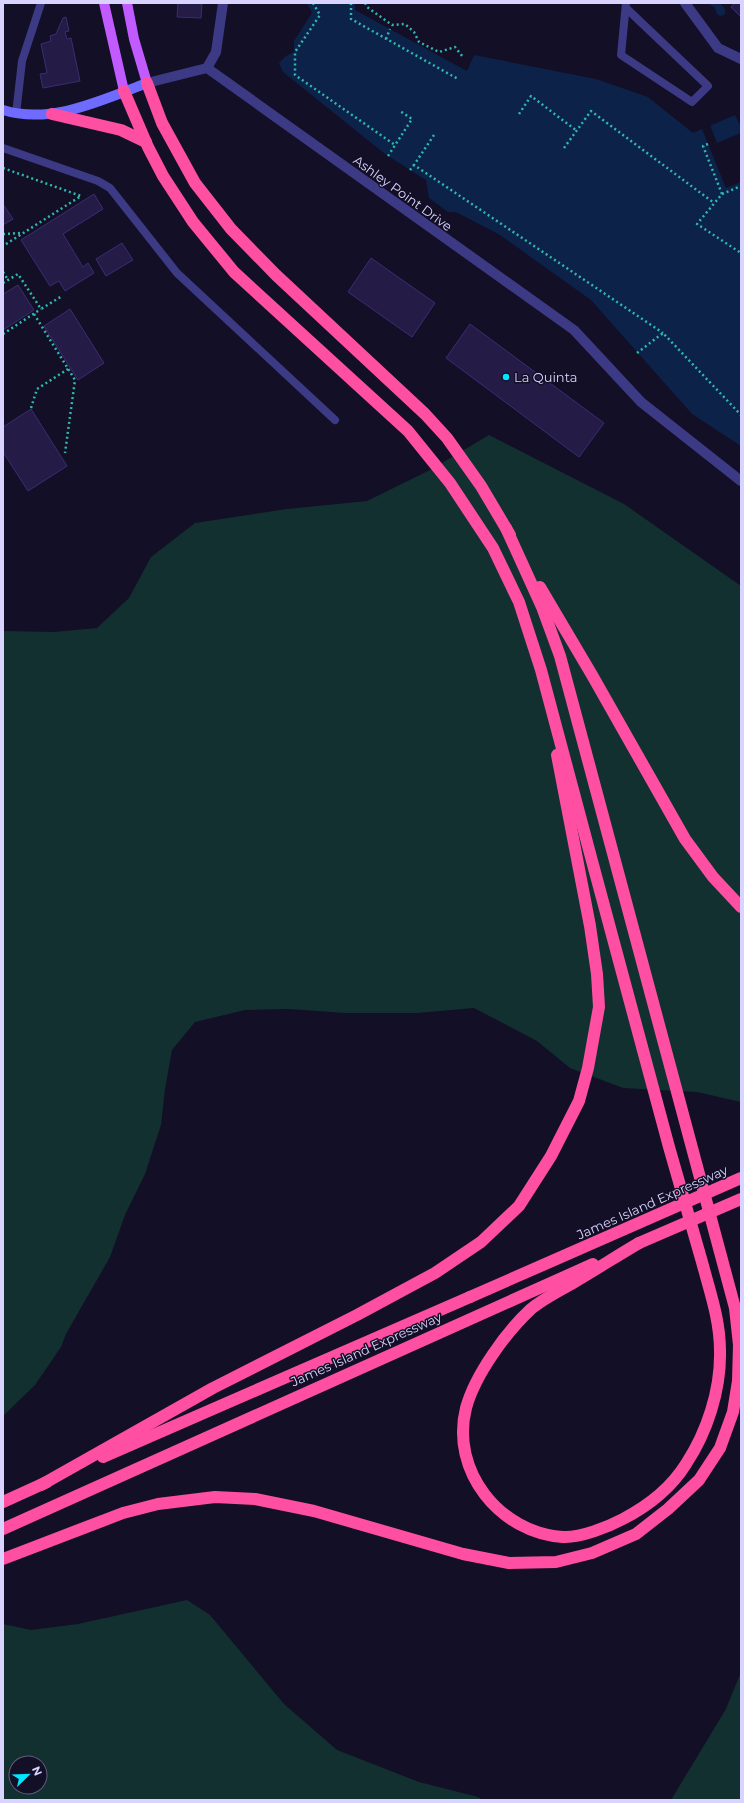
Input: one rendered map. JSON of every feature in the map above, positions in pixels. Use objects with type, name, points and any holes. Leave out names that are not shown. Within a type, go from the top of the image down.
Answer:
[{"type":"highway","points":[[147,83],[162,123],[195,183],[230,228],[276,275],[426,414],[447,438],[481,486],[506,528],[592,675],[685,839],[713,877],[741,907]]},
{"type":"highway","points":[[124,91],[146,142],[163,176],[192,222],[234,272],[408,431],[427,452],[450,483],[493,548],[519,602],[541,670],[667,1138],[719,1323],[721,1354],[718,1386],[707,1421],[696,1449],[676,1480],[640,1510],[606,1528],[566,1538],[532,1530],[511,1519],[490,1502],[470,1472],[465,1451],[463,1430],[466,1408],[492,1354],[507,1334],[535,1306],[639,1243]]},
{"type":"highway","points":[[52,114],[121,130],[146,142]]},
{"type":"highway","points":[[3,1559],[123,1513],[158,1504],[215,1497],[255,1499],[314,1511],[464,1554],[509,1563],[556,1562],[592,1553],[636,1534],[668,1509],[699,1480],[720,1448],[733,1412],[738,1381],[739,1345],[735,1308],[560,656],[542,606],[506,528]]},
{"type":"highway","points":[[41,1485],[214,1388],[357,1315],[435,1273],[481,1242],[519,1206],[551,1156],[579,1101],[588,1068],[598,1007],[597,974],[590,926],[541,670]]},
{"type":"highway","name":"James Island Expressway","points":[[3,1502],[741,1178]]},
{"type":"highway","name":"James Island Expressway","points":[[3,1529],[476,1315],[741,1198]]},
{"type":"main road","points":[[104,3],[124,91]]},
{"type":"main road","points":[[127,3],[134,39],[147,83]]},
{"type":"street","points":[[3,110],[16,114],[42,115],[73,110],[147,83],[207,68],[216,52],[223,3]]},
{"type":"street","points":[[685,3],[718,48],[741,59]]},
{"type":"street","name":"Ashley Point Drive","points":[[207,68],[574,330],[641,402],[741,481]]},
{"type":"lane","points":[[16,114],[22,61],[41,3]]},
{"type":"lane","points":[[626,6],[708,86],[692,102],[621,55],[626,6]]},
{"type":"lane","points":[[3,148],[98,181],[110,188],[177,273],[335,420]]},
{"type":"path","points":[[313,3],[320,15],[294,52],[295,75],[395,144]]},
{"type":"path","points":[[351,3],[351,19],[458,79]]},
{"type":"path","points":[[365,3],[367,7],[392,25],[405,24],[414,32],[419,42],[439,52],[455,47],[463,57]]},
{"type":"path","points":[[386,38],[390,29]]},
{"type":"path","points":[[519,114],[531,96],[577,131]]},
{"type":"path","points":[[388,156],[412,119],[400,111]]},
{"type":"path","points":[[564,148],[591,111],[714,203]]},
{"type":"path","points":[[410,170],[434,135]]},
{"type":"path","points":[[708,144],[703,146],[722,194]]},
{"type":"path","points":[[414,165],[663,333],[741,415]]},
{"type":"path","points":[[3,168],[81,196],[3,246]]},
{"type":"path","points":[[741,186],[722,194],[697,224],[741,253]]},
{"type":"path","points":[[3,234],[24,233]]},
{"type":"path","points":[[3,272],[8,280]]},
{"type":"path","points":[[3,283],[18,274],[42,309]]},
{"type":"path","points":[[3,334],[62,296]]},
{"type":"path","points":[[34,314],[75,380],[65,452]]},
{"type":"path","points":[[637,353],[663,333]]},
{"type":"path","points":[[31,408],[37,389],[68,369]]},
{"type":"green space","points":[[489,435],[624,504],[741,586],[741,1102],[697,1092],[623,1088],[570,1068],[537,1041],[474,1008],[417,1013],[345,1013],[289,1009],[245,1010],[195,1022],[172,1050],[165,1089],[161,1125],[145,1174],[125,1215],[110,1257],[66,1334],[61,1347],[35,1385],[3,1416],[3,631],[54,632],[97,628],[129,598],[151,557],[195,523],[287,509],[367,501],[430,470]]},
{"type":"green space","points":[[187,1600],[210,1615],[284,1704],[337,1750],[419,1782],[478,1797],[483,1800],[3,1800],[3,1624],[31,1630],[78,1624]]},
{"type":"green space","points":[[741,1672],[741,1800],[671,1800],[726,1709]]},
{"type":"water","points":[[307,3],[355,3],[355,10],[467,71],[474,55],[596,79],[648,97],[693,133],[735,115],[741,127],[741,446],[692,414],[591,300],[500,235],[456,212],[448,212],[429,198],[426,180],[385,154],[283,72],[279,63],[286,56],[294,52],[294,41],[312,13]]},
{"type":"water","points":[[708,3],[720,3],[725,9],[725,14],[721,16],[718,15],[714,7]]},
{"type":"pier","points":[[710,125],[717,143],[741,133],[741,182],[726,188],[702,129]]},
{"type":"building","points":[[178,3],[202,3],[201,18],[177,17]]},
{"type":"building","points":[[735,3],[741,3],[741,17],[731,7]]},
{"type":"building","points":[[66,17],[69,31],[65,32],[67,39],[71,38],[80,81],[43,88],[40,74],[47,73],[41,44],[51,41],[50,36],[56,34],[63,18]]},
{"type":"building","points":[[94,194],[103,209],[63,234],[83,267],[88,263],[94,273],[65,291],[59,281],[50,286],[21,240]]},
{"type":"building","points":[[3,204],[13,219],[3,225]]},
{"type":"building","points":[[122,243],[133,260],[106,276],[96,259]]},
{"type":"building","points":[[371,258],[435,303],[412,337],[348,292]]},
{"type":"building","points":[[18,285],[34,310],[3,330],[3,294]]},
{"type":"building","points":[[70,309],[104,363],[78,380],[44,326]]},
{"type":"building","name":"La Quinta","points":[[470,324],[604,423],[579,457],[446,358]]},
{"type":"building","points":[[31,409],[67,466],[28,491],[3,452],[3,427]]},
{"type":"place","name":"La Quinta","points":[[506,377]]}]
